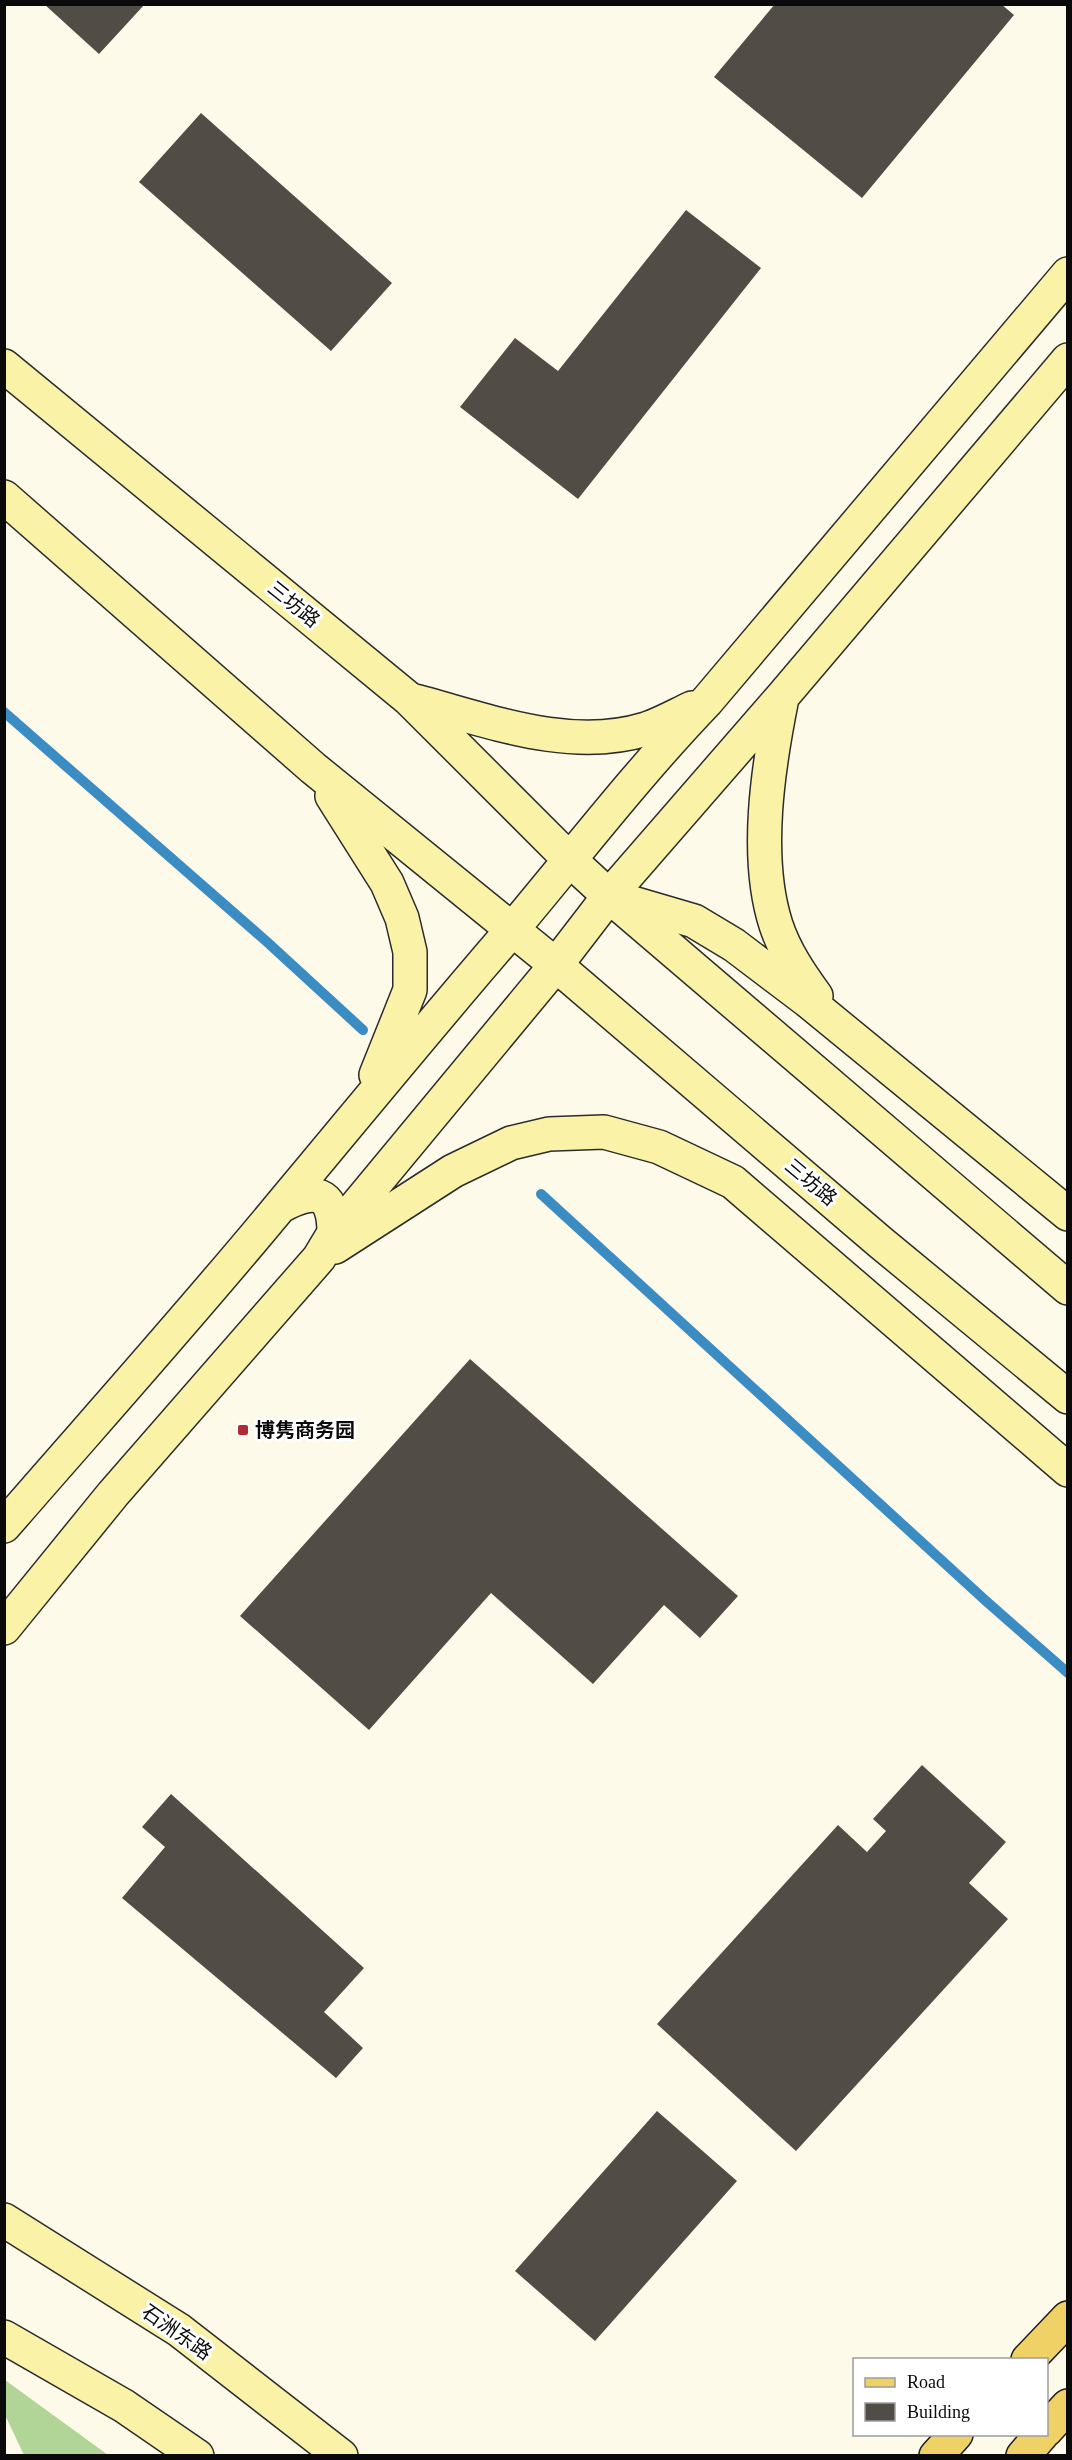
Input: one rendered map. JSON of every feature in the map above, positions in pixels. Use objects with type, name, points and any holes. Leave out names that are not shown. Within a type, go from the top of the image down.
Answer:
[{"type":"main road","points":[[4,1526],[281,1206],[365,1101],[569,859],[681,728],[707,701],[1068,274]]},
{"type":"main road","points":[[4,1628],[113,1494],[326,1245],[556,965],[609,896],[782,697],[1068,360]]},
{"type":"main road","name":"三坊路","points":[[4,366],[409,699],[609,896]]},
{"type":"main road","points":[[4,497],[312,768],[511,930]]},
{"type":"main road","points":[[782,697],[769,761],[764,858],[776,924],[794,966],[837,1025]]},
{"type":"main road","points":[[409,699],[523,729],[562,736],[604,737],[646,729],[707,701]]},
{"type":"main road","points":[[312,768],[362,840],[387,883],[402,918],[410,952],[410,990],[365,1101]]},
{"type":"main road","points":[[609,896],[694,921],[716,933],[837,1025],[1068,1214]]},
{"type":"main road","points":[[609,896],[1068,1288]]},
{"type":"main road","name":"三坊路","points":[[511,930],[556,965],[880,1242],[1068,1397]]},
{"type":"main road","points":[[326,1245],[453,1172],[511,1143],[549,1134],[604,1132],[659,1147],[733,1182],[1068,1470]]},
{"type":"main road","points":[[281,1206],[300,1196],[315,1193],[328,1200],[334,1216],[326,1245]]},
{"type":"main road","name":"石洲东路","points":[[4,2220],[179,2330],[342,2456]]},
{"type":"main road","points":[[1030,2358],[1068,2318]]},
{"type":"main road","points":[[4,2337],[124,2406],[197,2456]]},
{"type":"main road","points":[[1048,2429],[1068,2406]]},
{"type":"main road","points":[[936,2456],[954,2436]]},
{"type":"main road","points":[[1023,2456],[1040,2436]]},
{"type":"green space","points":[[5,2380],[108,2455],[24,2455],[5,2415]]},
{"type":"building","points":[[44,4],[145,4],[99,54]]},
{"type":"building","points":[[775,4],[1001,4],[1014,15],[862,198],[714,77]]},
{"type":"building","points":[[201,113],[392,283],[331,351],[139,182]]},
{"type":"building","points":[[686,210],[761,268],[578,499],[460,407],[515,338],[558,371]]},
{"type":"building","points":[[470,1359],[738,1596],[700,1638],[664,1605],[593,1684],[491,1593],[369,1730],[240,1616]]},
{"type":"building","points":[[922,1765],[1006,1842],[969,1883],[1008,1919],[796,2151],[657,2024],[838,1825],[867,1852],[886,1831],[873,1819]]},
{"type":"building","points":[[171,1794],[364,1968],[324,2012],[363,2048],[336,2078],[122,1898],[165,1847],[142,1827]]},
{"type":"building","points":[[657,2111],[737,2181],[595,2341],[515,2271]]},
{"type":"waterway","points":[[4,712],[266,941],[363,1030]]},
{"type":"waterway","points":[[541,1194],[986,1601],[1068,1673]]},
{"type":"place","name":"博隽商务园","points":[[243,1430]]}]
